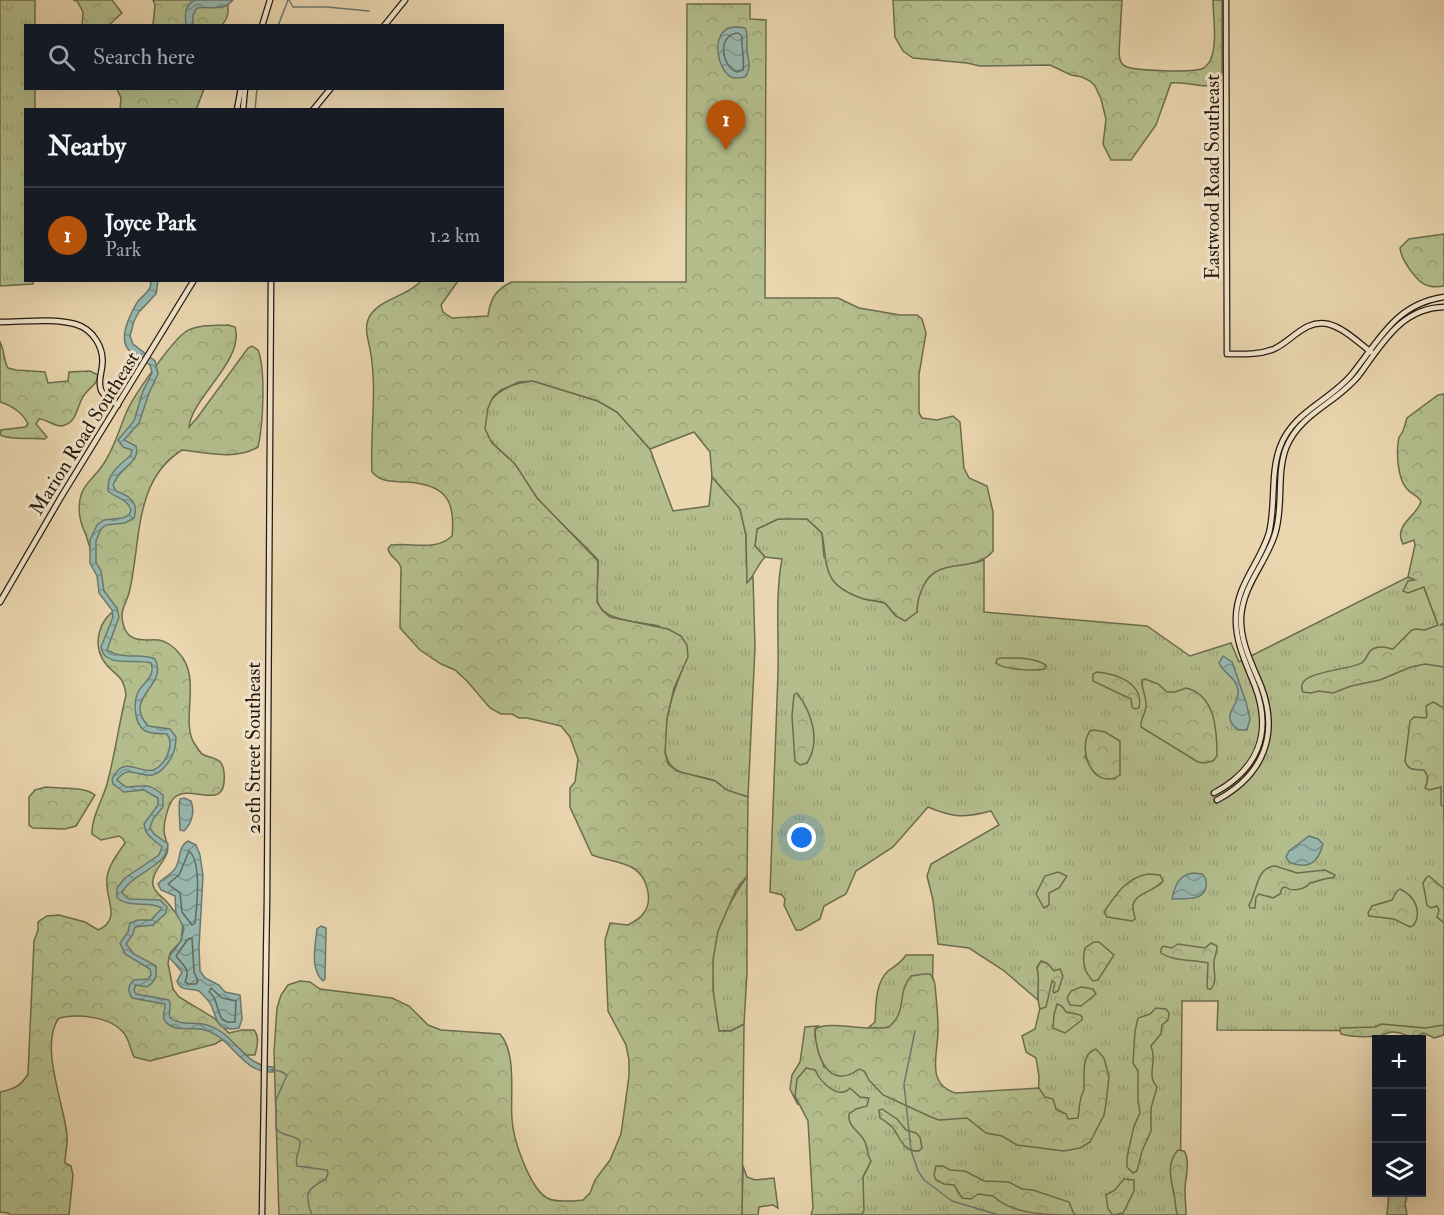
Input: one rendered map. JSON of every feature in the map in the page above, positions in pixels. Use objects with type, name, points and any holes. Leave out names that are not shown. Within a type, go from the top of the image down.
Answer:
[{"type":"street","points":[[263,24],[270,0]]},
{"type":"street","points":[[386,24],[405,0]]},
{"type":"street","name":"Eastwood Road Southeast","points":[[1226,0],[1227,354],[1270,351],[1305,327],[1323,324],[1341,330],[1371,352]]},
{"type":"street","points":[[238,108],[242,90]]},
{"type":"street","points":[[243,90],[243,108]]},
{"type":"street","points":[[316,108],[329,90]]},
{"type":"street","name":"Marion Road Southeast","points":[[0,602],[193,282]]},
{"type":"street","name":"20th Street Southeast","points":[[262,1215],[271,282]]},
{"type":"street","points":[[1217,800],[1235,790],[1251,774],[1262,756],[1269,734],[1268,710],[1244,642],[1242,612],[1250,584],[1276,532],[1282,464],[1286,448],[1300,424],[1345,390],[1385,329],[1405,312],[1426,301],[1444,297]]},
{"type":"street","points":[[1214,793],[1234,782],[1245,771],[1255,754],[1260,737],[1261,707],[1239,647],[1236,616],[1244,582],[1269,532],[1276,462],[1280,447],[1296,421],[1346,382],[1371,352],[1402,321],[1425,310],[1444,307]]},
{"type":"street","points":[[0,322],[66,322],[87,330],[96,340],[102,352],[100,383],[102,391],[106,397],[118,405]]},
{"type":"green space","points":[[0,0],[35,0],[35,24],[24,24],[24,90],[35,90],[35,108],[24,108],[24,282],[33,282],[33,284],[0,286]]},
{"type":"green space","points":[[73,0],[112,0],[122,13],[110,24],[82,24],[83,12],[77,1]]},
{"type":"green space","points":[[153,0],[227,0],[228,13],[223,24],[153,24],[155,5]]},
{"type":"green space","points":[[893,0],[1122,0],[1119,54],[1122,64],[1130,68],[1177,71],[1198,70],[1204,68],[1209,62],[1214,39],[1213,0],[1222,0],[1220,85],[1171,83],[1156,125],[1131,160],[1111,160],[1103,144],[1106,119],[1101,99],[1090,81],[1050,65],[980,66],[913,58],[903,51],[895,37]]},
{"type":"green space","points":[[687,4],[750,4],[750,19],[766,20],[765,298],[838,298],[859,308],[900,315],[917,315],[922,319],[926,333],[919,375],[919,413],[922,418],[937,420],[953,416],[960,422],[964,468],[969,478],[987,486],[993,512],[993,551],[976,562],[947,568],[930,576],[920,595],[917,612],[905,621],[896,616],[885,603],[848,593],[833,581],[827,565],[822,533],[807,519],[778,519],[757,529],[755,546],[765,557],[747,583],[746,535],[740,509],[712,477],[710,452],[694,432],[650,449],[617,412],[598,401],[533,381],[519,382],[501,390],[493,397],[488,408],[485,429],[492,443],[515,464],[537,498],[598,561],[597,602],[602,610],[610,617],[668,629],[681,636],[687,645],[688,657],[674,688],[667,718],[665,753],[668,764],[677,771],[715,781],[727,790],[748,797],[747,876],[736,890],[718,931],[713,960],[713,990],[719,1031],[731,1031],[744,1024],[742,1215],[279,1215],[274,1052],[277,1008],[281,995],[288,985],[300,981],[310,982],[320,989],[392,998],[409,1006],[428,1025],[441,1030],[500,1034],[509,1052],[511,1063],[512,1119],[515,1138],[528,1173],[540,1192],[547,1198],[560,1201],[583,1200],[590,1193],[595,1180],[610,1160],[621,1134],[629,1060],[626,1045],[608,1011],[605,940],[610,923],[628,925],[642,916],[648,902],[647,889],[642,877],[633,868],[592,855],[570,807],[570,788],[575,782],[578,759],[570,737],[561,726],[519,718],[512,714],[501,714],[490,708],[455,670],[420,650],[400,628],[401,568],[388,549],[391,545],[431,545],[445,541],[452,536],[452,513],[445,496],[439,490],[419,483],[383,480],[372,472],[373,369],[367,324],[371,314],[382,304],[420,282],[457,282],[441,305],[443,312],[452,318],[488,316],[490,304],[495,295],[512,282],[686,282]]},
{"type":"green space","points":[[117,90],[204,90],[197,108],[120,108],[121,98]]},
{"type":"green space","points":[[1444,234],[1444,286],[1429,286],[1420,281],[1410,270],[1400,248],[1409,239]]},
{"type":"green space","points":[[228,325],[235,327],[236,340],[232,352],[226,365],[192,415],[189,427],[248,348],[252,346],[258,350],[261,359],[263,384],[258,447],[230,455],[182,450],[166,463],[155,477],[142,512],[130,589],[122,621],[130,636],[139,640],[159,640],[170,644],[185,662],[190,685],[190,733],[201,753],[219,761],[224,772],[224,785],[221,792],[215,795],[191,793],[175,797],[170,804],[166,818],[164,831],[168,850],[154,876],[153,885],[157,893],[183,923],[181,941],[170,953],[168,963],[173,989],[179,997],[214,1018],[229,1033],[254,1030],[257,1039],[255,1055],[246,1055],[227,1037],[215,1044],[150,1061],[134,1057],[124,1034],[109,1022],[83,1016],[59,1018],[53,1029],[51,1043],[54,1075],[67,1135],[65,1163],[71,1166],[73,1175],[69,1215],[11,1215],[0,1212],[0,1092],[17,1086],[28,1074],[34,941],[38,922],[47,916],[59,915],[85,922],[98,930],[105,925],[110,920],[111,914],[107,886],[108,873],[125,843],[119,836],[101,840],[92,834],[93,822],[110,773],[126,695],[123,682],[103,660],[98,647],[99,632],[105,619],[116,610],[102,588],[82,526],[79,511],[81,495],[110,453],[131,404],[170,348],[184,333],[193,328]]},
{"type":"green space","points":[[0,342],[8,368],[45,372],[48,383],[68,381],[69,372],[90,371],[98,375],[82,398],[75,416],[69,423],[58,426],[39,419],[36,424],[47,437],[45,439],[10,438],[0,435],[1,430],[25,427],[28,424],[16,410],[0,402]]},
{"type":"green space","points":[[533,381],[598,401],[617,412],[650,449],[673,511],[709,506],[712,477],[740,509],[746,535],[747,582],[753,577],[755,647],[748,797],[726,790],[710,779],[680,772],[668,761],[665,749],[667,720],[683,668],[659,626],[622,620],[613,617],[600,607],[597,599],[598,560],[537,498],[517,468],[493,444],[487,434],[484,418],[486,409],[497,394],[514,385]]},
{"type":"green space","points":[[1444,394],[1444,623],[1440,625],[1444,625],[1444,667],[1425,664],[1333,693],[1303,692],[1302,685],[1306,679],[1314,675],[1357,665],[1363,662],[1372,649],[1382,647],[1393,649],[1412,630],[1425,630],[1438,625],[1424,587],[1408,593],[1403,591],[1408,581],[1415,580],[1408,577],[1415,545],[1414,540],[1403,544],[1401,532],[1421,502],[1409,491],[1401,478],[1398,449],[1399,437],[1407,418],[1438,395]]},
{"type":"green space","points":[[778,519],[807,519],[822,533],[824,557],[864,599],[885,603],[896,616],[917,612],[924,584],[939,570],[984,560],[984,612],[1147,626],[1190,656],[1231,643],[1239,662],[1408,577],[1422,582],[1438,625],[1444,624],[1444,1031],[1217,1030],[1218,1001],[1182,1001],[1180,1215],[846,1215],[862,1214],[863,1177],[868,1167],[795,1096],[798,1105],[790,1089],[792,1075],[800,1062],[805,1027],[818,1026],[815,1029],[815,1037],[824,1067],[889,1027],[868,1028],[875,1022],[878,988],[888,971],[906,955],[933,955],[932,1021],[910,1091],[1038,1102],[1039,1076],[1036,1058],[1026,1052],[1022,1036],[1035,1029],[1040,1008],[1041,962],[1037,967],[1038,1000],[1003,970],[969,948],[938,944],[933,900],[927,876],[931,864],[999,825],[991,811],[959,816],[928,807],[893,847],[856,871],[846,894],[824,906],[820,919],[801,930],[796,930],[784,905],[785,899],[782,895],[770,892],[778,673],[778,601],[782,559],[765,557],[755,546],[757,529]],"holes":[[[1085,756],[1120,758],[1115,779],[1103,778],[1096,774]]]},
{"type":"green space","points":[[997,659],[1030,659],[1046,665],[1045,669],[1040,670],[1013,669],[996,663]]},
{"type":"green space","points":[[1097,672],[1113,675],[1133,686],[1139,699],[1139,708],[1132,707],[1131,699],[1093,681],[1093,674]]},
{"type":"green space","points":[[1145,679],[1158,684],[1167,692],[1186,688],[1204,698],[1215,726],[1217,756],[1213,761],[1198,762],[1141,727],[1146,706],[1142,683]]},
{"type":"green space","points":[[797,693],[807,709],[814,736],[807,763],[800,765],[795,761],[792,716],[794,695]]},
{"type":"green space","points":[[1433,702],[1444,708],[1444,807],[1441,805],[1441,787],[1429,790],[1425,788],[1427,774],[1424,770],[1410,768],[1405,761],[1410,721],[1414,717],[1426,718],[1426,706]]},
{"type":"green space","points":[[1090,731],[1105,732],[1120,741],[1120,775],[1111,779],[1103,778],[1090,767],[1085,749],[1086,739]]},
{"type":"green space","points":[[46,787],[79,789],[95,795],[76,826],[65,829],[33,828],[29,825],[29,797],[35,790]]},
{"type":"green space","points":[[1275,866],[1297,873],[1325,870],[1335,875],[1333,878],[1310,883],[1298,889],[1282,888],[1280,894],[1273,898],[1259,894],[1256,897],[1255,908],[1250,908],[1249,905],[1261,875],[1269,867]]},
{"type":"green space","points":[[1058,872],[1067,876],[1059,888],[1049,893],[1049,905],[1044,908],[1036,894],[1045,876]]},
{"type":"green space","points":[[1148,874],[1160,875],[1163,881],[1135,901],[1133,907],[1135,919],[1132,921],[1107,917],[1104,912],[1123,887],[1134,879]]},
{"type":"green space","points":[[747,876],[747,973],[744,1024],[731,1031],[719,1031],[712,980],[715,942],[724,916]]},
{"type":"green space","points":[[1429,876],[1444,889],[1444,923],[1437,917],[1439,910],[1437,906],[1431,908],[1427,905],[1423,883]]},
{"type":"green space","points":[[1400,889],[1416,904],[1417,914],[1414,925],[1410,927],[1394,919],[1369,916],[1368,913],[1372,906],[1392,900]]},
{"type":"green space","points":[[1094,942],[1099,942],[1114,955],[1098,980],[1093,981],[1084,966],[1084,957],[1085,948]]},
{"type":"green space","points":[[1211,943],[1217,946],[1217,950],[1214,961],[1215,979],[1211,989],[1207,986],[1208,963],[1177,959],[1161,953],[1163,946],[1172,948],[1178,944],[1205,948]]},
{"type":"green space","points":[[1041,961],[1047,963],[1054,971],[1060,969],[1063,976],[1058,991],[1054,993],[1055,983],[1052,981],[1046,1007],[1040,1009],[1037,968]]},
{"type":"green space","points":[[930,974],[935,987],[938,1037],[935,1066],[940,1082],[946,1089],[956,1093],[1039,1088],[1045,1097],[1053,1099],[1056,1109],[1066,1114],[1068,1119],[1078,1118],[1084,1090],[1085,1060],[1096,1049],[1104,1058],[1109,1077],[1104,1115],[1090,1142],[1080,1148],[1064,1151],[1017,1145],[1002,1136],[986,1133],[967,1118],[939,1120],[883,1095],[864,1071],[859,1069],[848,1075],[839,1076],[831,1073],[825,1067],[818,1049],[815,1029],[830,1026],[889,1027],[898,1015],[904,989],[911,976]]},
{"type":"green space","points":[[1081,987],[1093,989],[1096,994],[1081,1006],[1070,1005],[1067,998],[1071,991]]},
{"type":"green space","points":[[1057,1004],[1062,1006],[1066,1012],[1082,1017],[1082,1020],[1065,1033],[1053,1028]]},
{"type":"green space","points":[[1156,1008],[1166,1009],[1169,1013],[1168,1020],[1162,1025],[1161,1034],[1151,1046],[1152,1076],[1157,1087],[1151,1108],[1151,1131],[1142,1151],[1137,1171],[1133,1173],[1127,1167],[1127,1157],[1134,1126],[1140,1113],[1138,1071],[1133,1063],[1135,1031],[1138,1018],[1150,1014]]},
{"type":"green space","points":[[1381,1024],[1425,1028],[1444,1025],[1444,1035],[1434,1038],[1424,1033],[1406,1035],[1392,1032],[1372,1036],[1350,1036],[1341,1034],[1340,1031],[1341,1028],[1375,1027]]},
{"type":"green space","points":[[806,1068],[815,1070],[825,1084],[835,1091],[845,1091],[850,1088],[860,1097],[869,1098],[867,1106],[849,1114],[852,1126],[865,1142],[871,1161],[863,1177],[864,1211],[862,1214],[811,1215],[813,1208],[808,1121],[795,1096],[797,1079]]},
{"type":"green space","points":[[882,1109],[897,1119],[906,1130],[920,1137],[922,1148],[919,1151],[907,1148],[892,1127],[880,1118],[879,1110]]},
{"type":"green space","points":[[1178,1150],[1184,1151],[1187,1160],[1186,1215],[1177,1213],[1170,1175],[1171,1162]]},
{"type":"green space","points":[[743,1166],[747,1177],[755,1180],[774,1178],[778,1208],[773,1205],[759,1207],[758,1215],[742,1215]]},
{"type":"green space","points":[[936,1166],[965,1171],[984,1181],[1009,1182],[1022,1189],[1033,1190],[1069,1202],[1074,1214],[1077,1215],[1032,1213],[1010,1207],[993,1196],[978,1194],[971,1199],[962,1198],[954,1185],[936,1180],[934,1175]]},
{"type":"green space","points":[[1124,1179],[1134,1180],[1134,1191],[1123,1213],[1113,1215],[1108,1209],[1106,1195],[1115,1190]]},
{"type":"green space","points":[[1389,1197],[1407,1197],[1405,1204],[1407,1215],[1387,1215]]},
{"type":"water","points":[[195,0],[233,0],[221,7],[197,8],[193,15],[193,24],[186,24],[187,7]]},
{"type":"water","points":[[729,28],[745,28],[746,31],[749,66],[745,77],[736,78],[731,77],[722,67],[718,44],[723,32]]},
{"type":"water","points":[[151,282],[158,282],[156,294],[139,312],[130,336],[133,344],[155,361],[158,374],[139,423],[124,440],[136,446],[136,457],[120,473],[113,485],[116,491],[132,500],[135,508],[134,518],[125,523],[106,525],[101,529],[96,541],[96,562],[101,571],[104,591],[117,608],[119,617],[107,650],[120,655],[155,659],[158,668],[156,677],[142,699],[141,716],[148,726],[170,729],[176,737],[173,755],[160,772],[146,775],[128,772],[117,780],[126,787],[149,786],[163,795],[163,807],[153,819],[150,828],[154,834],[168,844],[162,859],[133,880],[122,893],[129,899],[160,900],[167,907],[166,913],[153,925],[135,927],[126,944],[134,954],[156,966],[156,975],[152,983],[147,987],[136,985],[134,990],[136,994],[169,1000],[170,1018],[182,1023],[213,1027],[250,1059],[273,1067],[273,1072],[253,1067],[214,1034],[200,1029],[179,1029],[169,1025],[163,1017],[165,1004],[132,998],[129,991],[130,984],[134,980],[148,979],[151,975],[150,969],[125,954],[120,943],[128,932],[130,923],[138,920],[151,920],[162,908],[122,901],[117,898],[117,888],[125,878],[159,855],[162,847],[148,834],[144,824],[158,805],[158,798],[144,790],[124,792],[113,784],[112,779],[117,772],[127,766],[148,771],[157,768],[168,755],[170,744],[167,734],[150,733],[143,730],[137,720],[136,697],[152,672],[151,663],[114,660],[103,654],[101,647],[113,617],[112,610],[99,593],[97,576],[90,563],[90,540],[97,525],[104,520],[123,518],[129,515],[131,510],[125,501],[108,491],[108,485],[115,470],[131,455],[132,450],[123,447],[118,440],[134,421],[143,391],[152,373],[150,365],[136,357],[127,348],[124,337],[133,310]]},
{"type":"water","points":[[1223,656],[1232,662],[1246,702],[1250,719],[1247,730],[1238,730],[1230,719],[1238,690],[1235,682],[1219,663]]},
{"type":"water","points":[[180,799],[191,801],[193,813],[184,831],[180,830],[179,810]]},
{"type":"water","points":[[1309,836],[1318,839],[1323,844],[1315,860],[1307,865],[1289,862],[1286,857],[1289,851]]},
{"type":"water","points":[[188,841],[196,845],[203,876],[200,971],[205,978],[219,985],[225,992],[240,995],[242,1019],[239,1028],[227,1029],[220,1025],[210,1003],[199,991],[181,987],[177,981],[182,972],[169,957],[181,941],[184,928],[176,913],[175,896],[161,890],[158,884],[174,870],[178,864],[180,852]]},
{"type":"water","points":[[1193,873],[1202,874],[1205,878],[1204,892],[1197,897],[1172,899],[1181,879]]},
{"type":"water","points":[[321,926],[326,928],[325,979],[323,981],[316,971],[314,957],[317,929]]},
{"type":"waterway","points":[[279,24],[288,0]]},
{"type":"waterway","points":[[289,0],[293,7],[369,11]]},
{"type":"waterway","points":[[255,108],[257,90]]},
{"type":"waterway","points":[[915,1031],[904,1084],[911,1150],[918,1171],[924,1180],[952,1201],[999,1215]]},
{"type":"waterway","points":[[272,1070],[287,1075],[276,1100],[276,1129],[300,1141],[297,1166],[327,1170],[328,1173],[326,1179],[314,1186],[308,1193],[312,1215]]},
{"type":"place","name":"Joyce Park","points":[[726,150]]}]
